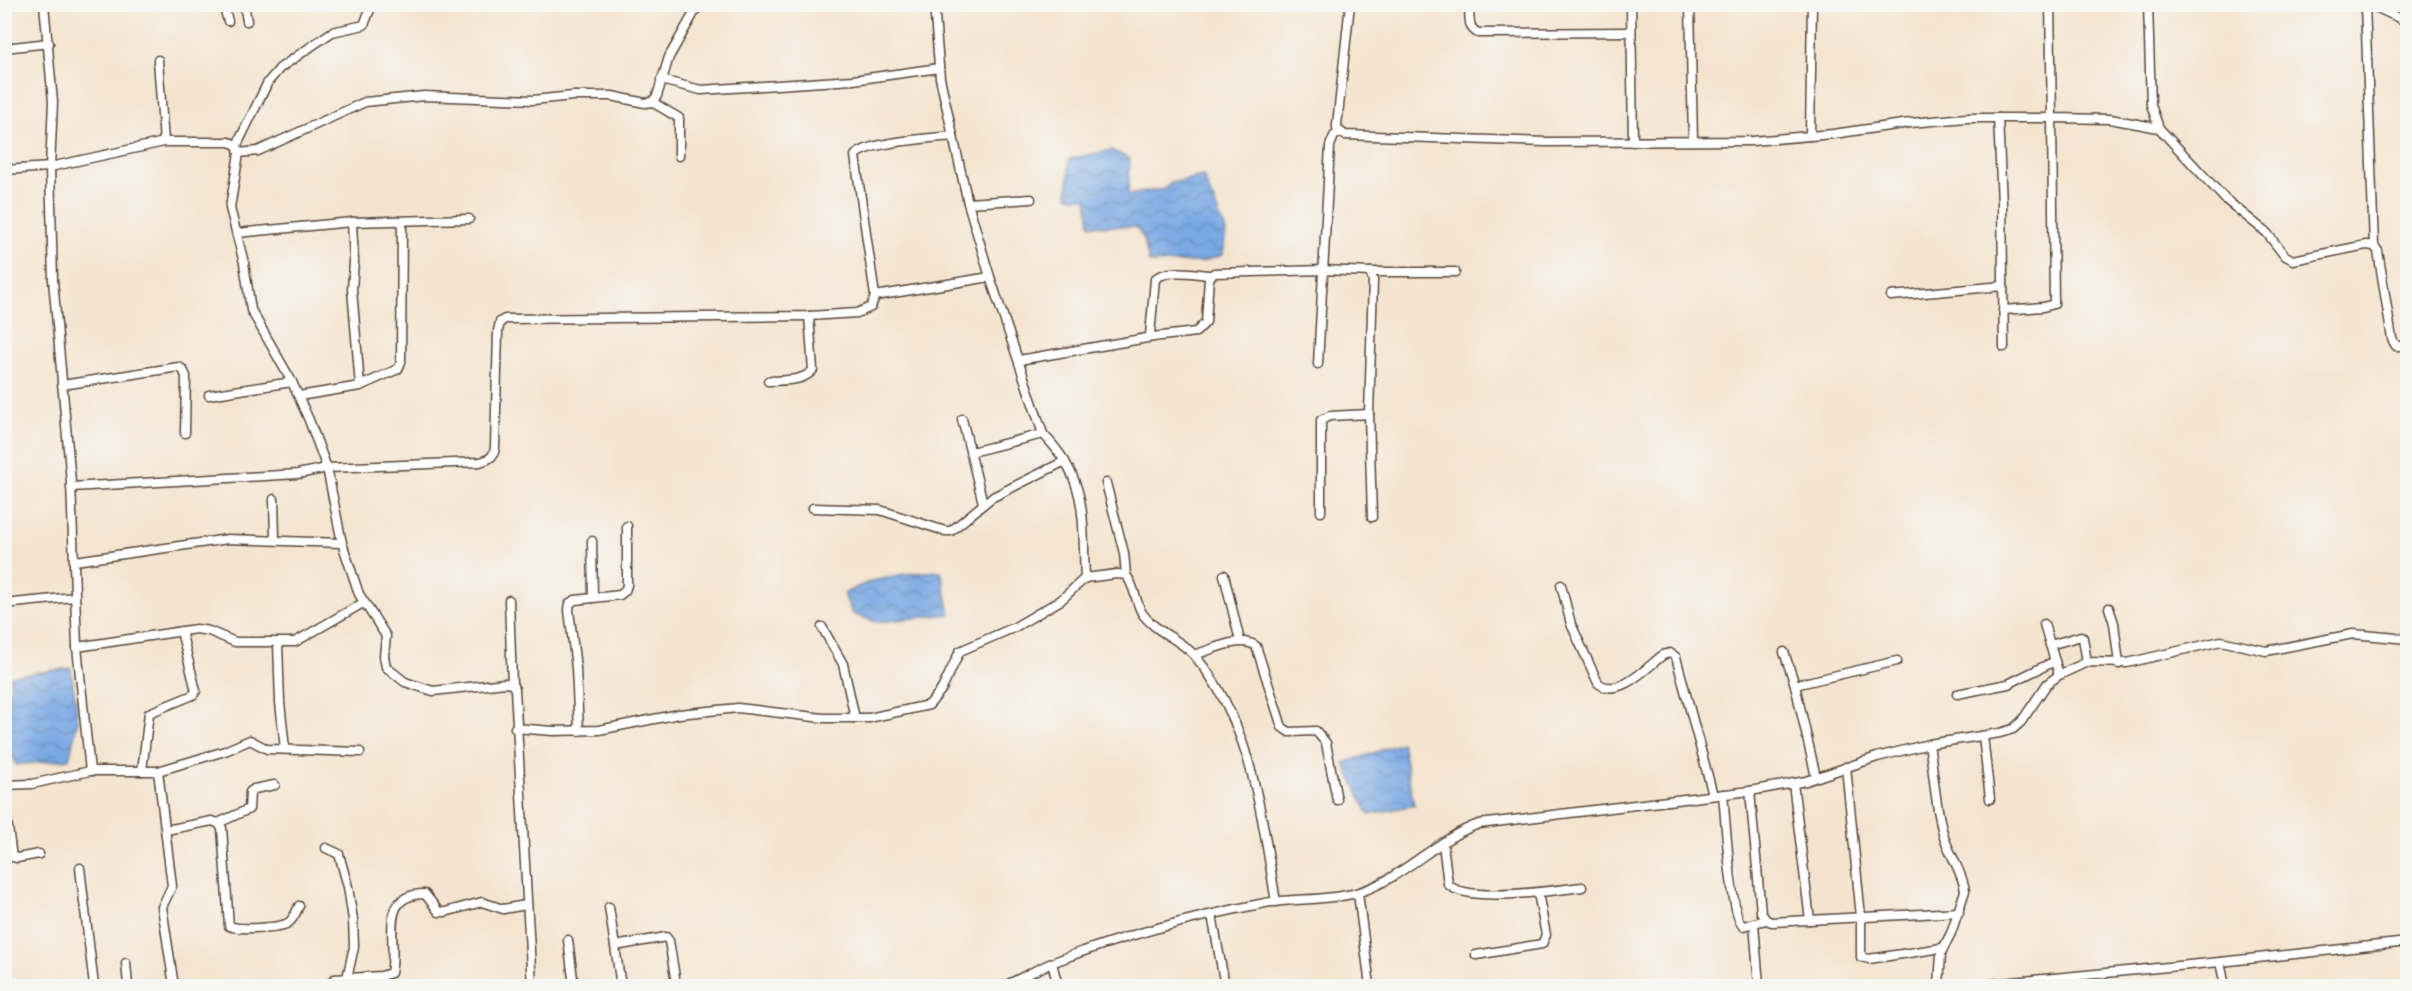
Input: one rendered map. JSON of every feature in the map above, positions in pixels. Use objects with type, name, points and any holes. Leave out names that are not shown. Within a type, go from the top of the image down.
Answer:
[{"type":"street","points":[[44,4],[53,102],[50,167],[53,280],[71,487],[76,647],[90,771]]},
{"type":"street","points":[[223,4],[228,21]]},
{"type":"street","points":[[244,4],[247,21]]},
{"type":"street","points":[[372,4],[364,25],[333,32],[280,68],[268,82],[238,149],[230,208],[237,233],[251,310],[299,396],[327,468],[342,543],[363,603],[386,636],[384,656],[386,667],[405,682],[433,691],[512,684]]},
{"type":"street","points":[[652,102],[657,96],[669,57],[699,4]]},
{"type":"street","points":[[934,4],[939,68],[968,203],[990,277],[1043,434],[1060,451],[1081,497],[1085,578]]},
{"type":"street","points":[[1340,133],[1337,124],[1350,4]]},
{"type":"street","points":[[1469,4],[1470,25],[1478,33],[1631,32]]},
{"type":"street","points":[[1631,4],[1633,142]]},
{"type":"street","points":[[1690,4],[1693,141]]},
{"type":"street","points":[[1810,136],[1812,4]]},
{"type":"street","points":[[2003,310],[2043,307],[2054,303],[2050,4]]},
{"type":"street","points":[[2148,4],[2151,105],[2159,128],[2225,199],[2266,233],[2284,255],[2293,260],[2366,245],[2374,246]]},
{"type":"street","points":[[2408,22],[2367,4],[2374,246],[2378,251],[2392,339],[2396,346],[2408,346]]},
{"type":"street","points":[[4,48],[49,43]]},
{"type":"street","points":[[158,60],[164,142]]},
{"type":"street","points":[[661,80],[701,90],[853,81],[939,68]]},
{"type":"street","points":[[4,170],[50,167],[164,142],[222,142],[238,149],[258,151],[365,102],[424,96],[533,100],[573,96],[612,96],[645,103],[652,102],[680,118],[679,156]]},
{"type":"street","points":[[1318,364],[1330,146],[1334,136],[1340,133],[1344,135],[1545,142],[1752,141],[1966,118],[2110,119],[2159,128]]},
{"type":"street","points":[[1998,118],[2004,347]]},
{"type":"street","points":[[71,487],[298,474],[327,468],[480,462],[490,459],[495,447],[498,331],[500,322],[505,319],[809,316],[857,313],[871,307],[875,296],[855,156],[858,151],[872,146],[953,136]]},
{"type":"street","points":[[968,203],[1031,199]]},
{"type":"street","points":[[237,233],[352,222],[469,219]]},
{"type":"street","points":[[352,222],[354,262],[352,289],[360,386]]},
{"type":"street","points":[[299,396],[360,386],[398,369],[401,362],[402,222]]},
{"type":"street","points":[[1153,336],[1150,335],[1155,279],[1174,273],[1210,275],[1217,272],[1323,270],[1455,272]]},
{"type":"street","points":[[1370,272],[1373,280],[1369,414],[1372,517]]},
{"type":"street","points":[[1019,360],[1153,336],[1189,334],[1202,328],[1207,315],[1210,275]]},
{"type":"street","points":[[875,296],[990,277]]},
{"type":"street","points":[[1891,296],[2003,286]]},
{"type":"street","points":[[768,381],[802,378],[813,370],[809,316]]},
{"type":"street","points":[[62,385],[179,367],[186,376],[185,433]]},
{"type":"street","points":[[209,395],[292,382]]},
{"type":"street","points":[[1321,512],[1321,420],[1330,416],[1369,414]]},
{"type":"street","points":[[962,419],[983,503]]},
{"type":"street","points":[[970,452],[1043,434]]},
{"type":"street","points":[[813,508],[880,510],[945,531],[956,528],[983,503],[1065,461]]},
{"type":"street","points":[[1106,483],[1124,553],[1126,575],[1132,583],[1142,612],[1160,630],[1194,655],[1221,695],[1241,738],[1254,786],[1276,902]]},
{"type":"street","points":[[274,500],[275,539]]},
{"type":"street","points":[[579,731],[570,603],[575,600],[620,595],[625,591],[627,585],[627,526]]},
{"type":"street","points":[[75,561],[228,539],[342,543]]},
{"type":"street","points":[[592,541],[593,598]]},
{"type":"street","points":[[515,728],[579,731],[611,729],[679,714],[738,708],[823,718],[869,718],[929,705],[942,689],[960,651],[1014,627],[1062,600],[1085,578],[1117,573],[1126,575]]},
{"type":"street","points":[[1224,575],[1240,641]]},
{"type":"street","points":[[1562,585],[1571,624],[1598,683],[1604,688],[1613,689],[1622,686],[1664,655],[1670,653],[1676,657],[1713,795]]},
{"type":"street","points":[[4,604],[74,597]]},
{"type":"street","points":[[509,600],[512,684],[532,987]]},
{"type":"street","points":[[76,647],[203,629],[235,642],[278,644],[295,642],[363,603]]},
{"type":"street","points":[[2109,608],[2114,623],[2119,664]]},
{"type":"street","points":[[2044,624],[2059,675]]},
{"type":"street","points":[[822,627],[843,664],[855,718]]},
{"type":"street","points":[[142,771],[149,713],[192,695],[196,691],[181,632]]},
{"type":"street","points":[[1005,987],[1052,963],[1115,941],[1212,915],[1276,902],[1358,893],[1392,876],[1479,824],[1750,791],[1816,777],[1929,744],[2013,729],[2021,722],[2047,684],[2059,675],[2087,662],[2119,664],[2221,640],[2266,651],[2353,634],[2408,639]]},
{"type":"street","points":[[2050,645],[2081,636],[2087,662]]},
{"type":"street","points":[[1194,655],[1240,641],[1249,641],[1256,645],[1282,727],[1289,732],[1316,731],[1326,743],[1337,800]]},
{"type":"street","points":[[278,644],[280,702],[285,749]]},
{"type":"street","points":[[1784,652],[1795,685],[1816,777]]},
{"type":"street","points":[[1795,685],[1897,661]]},
{"type":"street","points":[[1957,694],[2008,684],[2055,661]]},
{"type":"street","points":[[1983,736],[1990,799]]},
{"type":"street","points":[[39,854],[12,857],[5,785],[32,784],[90,771],[158,771],[216,754],[250,740],[262,748],[360,752]]},
{"type":"street","points":[[1929,744],[1943,834],[1949,853],[1964,884],[1965,897],[1942,948],[1939,987]]},
{"type":"street","points":[[1846,767],[1861,916],[1859,953],[1864,960],[1942,948]]},
{"type":"street","points":[[158,771],[172,886],[162,907],[174,987]]},
{"type":"street","points":[[1793,783],[1810,920]]},
{"type":"street","points":[[218,823],[249,809],[250,792],[254,789],[274,784]]},
{"type":"street","points":[[1750,791],[1761,912],[1766,920]]},
{"type":"street","points":[[1723,794],[1731,879],[1738,920],[1743,926],[1766,920],[1772,922],[1959,912]]},
{"type":"street","points":[[166,830],[212,821],[218,823],[222,828],[229,926],[238,929],[284,924],[292,919],[299,906]]},
{"type":"street","points":[[1443,844],[1447,880],[1451,888],[1472,894],[1538,893],[1582,887]]},
{"type":"street","points":[[326,848],[339,854],[348,887],[354,947],[347,978]]},
{"type":"street","points":[[80,868],[94,987]]},
{"type":"street","points":[[1358,893],[1370,987]]},
{"type":"street","points":[[1476,955],[1542,944],[1546,935],[1538,893]]},
{"type":"street","points":[[328,987],[334,979],[381,976],[391,973],[393,912],[397,903],[403,899],[425,894],[439,912],[482,902],[503,909],[526,905]]},
{"type":"street","points":[[609,908],[621,987]]},
{"type":"street","points":[[1212,915],[1225,987]]},
{"type":"street","points":[[1754,923],[1759,987]]},
{"type":"street","points":[[615,946],[666,936],[669,941],[675,977]]},
{"type":"street","points":[[568,940],[574,987]]},
{"type":"street","points":[[1971,987],[2408,942]]},
{"type":"street","points":[[2220,962],[2225,987]]},
{"type":"street","points":[[126,963],[128,987]]},
{"type":"street","points":[[1052,963],[1058,987]]},
{"type":"street","points":[[1796,987],[1820,984],[1825,987]]},
{"type":"water","points":[[1111,150],[1130,159],[1128,195],[1164,189],[1171,183],[1203,176],[1226,231],[1223,255],[1201,262],[1149,263],[1144,239],[1136,227],[1090,225],[1087,198],[1068,196],[1069,159]]},
{"type":"water","points":[[941,571],[950,614],[877,622],[852,614],[844,594],[878,579],[903,574]]},
{"type":"water","points":[[71,668],[78,720],[69,759],[16,765],[5,737],[11,676]]},
{"type":"water","points":[[1402,743],[1414,805],[1369,815],[1344,763]]}]
